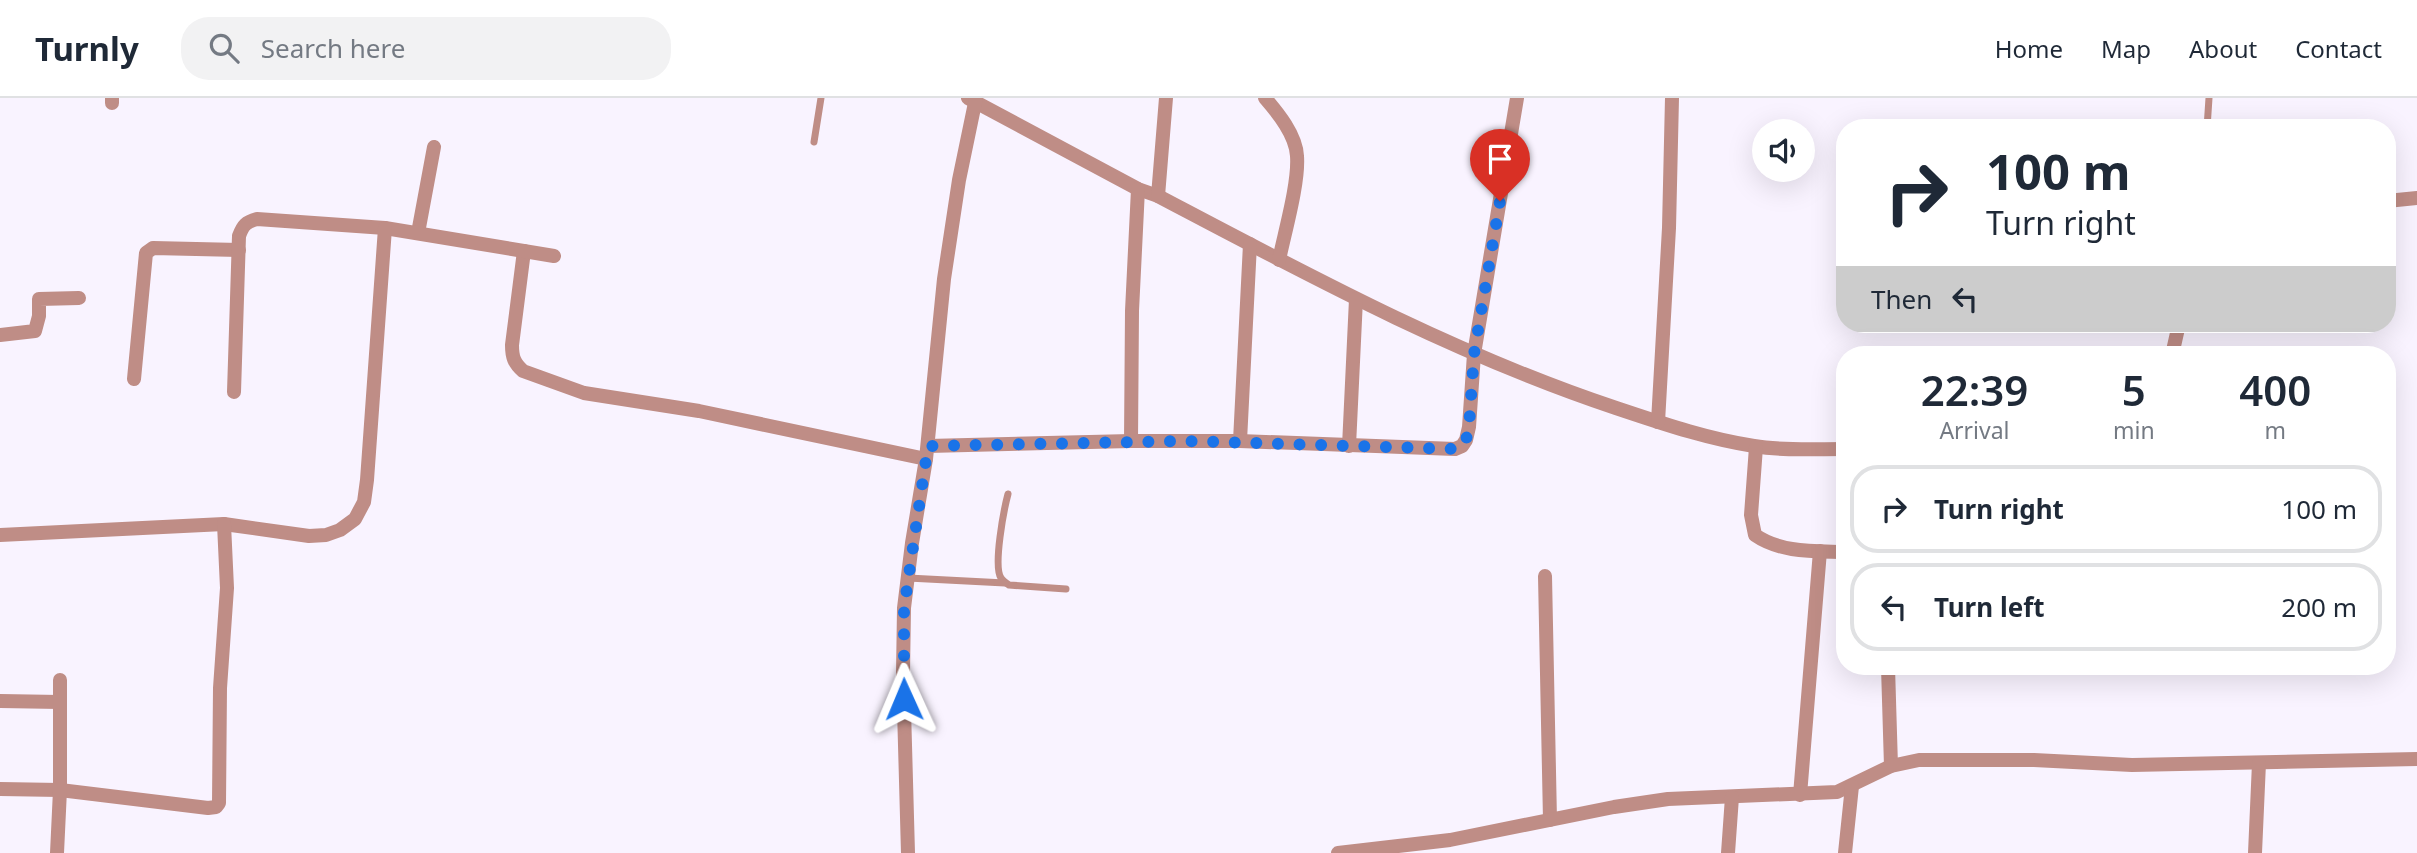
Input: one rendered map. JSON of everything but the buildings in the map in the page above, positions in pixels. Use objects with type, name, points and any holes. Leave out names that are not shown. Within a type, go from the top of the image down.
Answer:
[{"type":"street","points":[[1158,196],[1166,98]]},
{"type":"street","points":[[1265,98],[1292,138],[1297,154],[1279,260]]},
{"type":"street","points":[[524,251],[512,345],[516,364],[523,371],[584,393],[927,452],[1131,441],[1455,449],[1462,446],[1466,440],[1469,427],[1474,354],[1517,98]]},
{"type":"street","points":[[1658,422],[1669,228],[1672,98]]},
{"type":"street","points":[[908,853],[904,608],[927,452],[944,279],[973,100],[1138,189],[1158,196],[1419,331],[1474,354],[1569,392],[1705,436],[1756,447],[1836,449]]},
{"type":"street","points":[[418,233],[434,147]]},
{"type":"street","points":[[1131,441],[1132,311],[1138,189]]},
{"type":"street","points":[[2396,200],[2417,198]]},
{"type":"street","points":[[234,392],[239,250],[242,226],[248,222],[257,219],[385,228],[554,256]]},
{"type":"street","points":[[0,536],[224,524],[309,536],[326,535],[340,530],[355,519],[364,502],[385,228]]},
{"type":"street","points":[[1240,442],[1250,244]]},
{"type":"street","points":[[134,379],[146,253],[153,248],[239,250]]},
{"type":"street","points":[[0,335],[35,331],[39,316],[39,299],[79,298]]},
{"type":"street","points":[[1349,446],[1356,299]]},
{"type":"street","points":[[1756,447],[1751,515],[1755,534],[1768,544],[1796,550],[1836,552]]},
{"type":"street","points":[[0,789],[60,790],[216,807],[219,803],[220,688],[227,588],[224,524]]},
{"type":"street","points":[[1800,795],[1820,551]]},
{"type":"street","points":[[1545,576],[1550,820]]},
{"type":"street","points":[[1888,675],[1891,766]]},
{"type":"street","points":[[57,853],[60,680]]},
{"type":"street","points":[[0,701],[60,702]]},
{"type":"street","points":[[1338,853],[1450,840],[1614,807],[1668,799],[1838,792],[1891,766],[1919,760],[1952,758],[2132,765],[2417,759]]},
{"type":"street","points":[[2255,853],[2259,763]]},
{"type":"street","points":[[1844,853],[1852,786]]},
{"type":"street","points":[[1728,853],[1732,797]]},
{"type":"lane","points":[[814,142],[821,98]]},
{"type":"lane","points":[[2208,119],[2209,98]]},
{"type":"lane","points":[[1005,583],[999,572],[1000,538],[1008,494]]},
{"type":"lane","points":[[907,578],[1066,589]]},
{"type":"route","points":[[904,699],[904,608],[928,446],[1131,441],[1455,449],[1462,446],[1466,440],[1469,427],[1474,354],[1500,201]]}]
